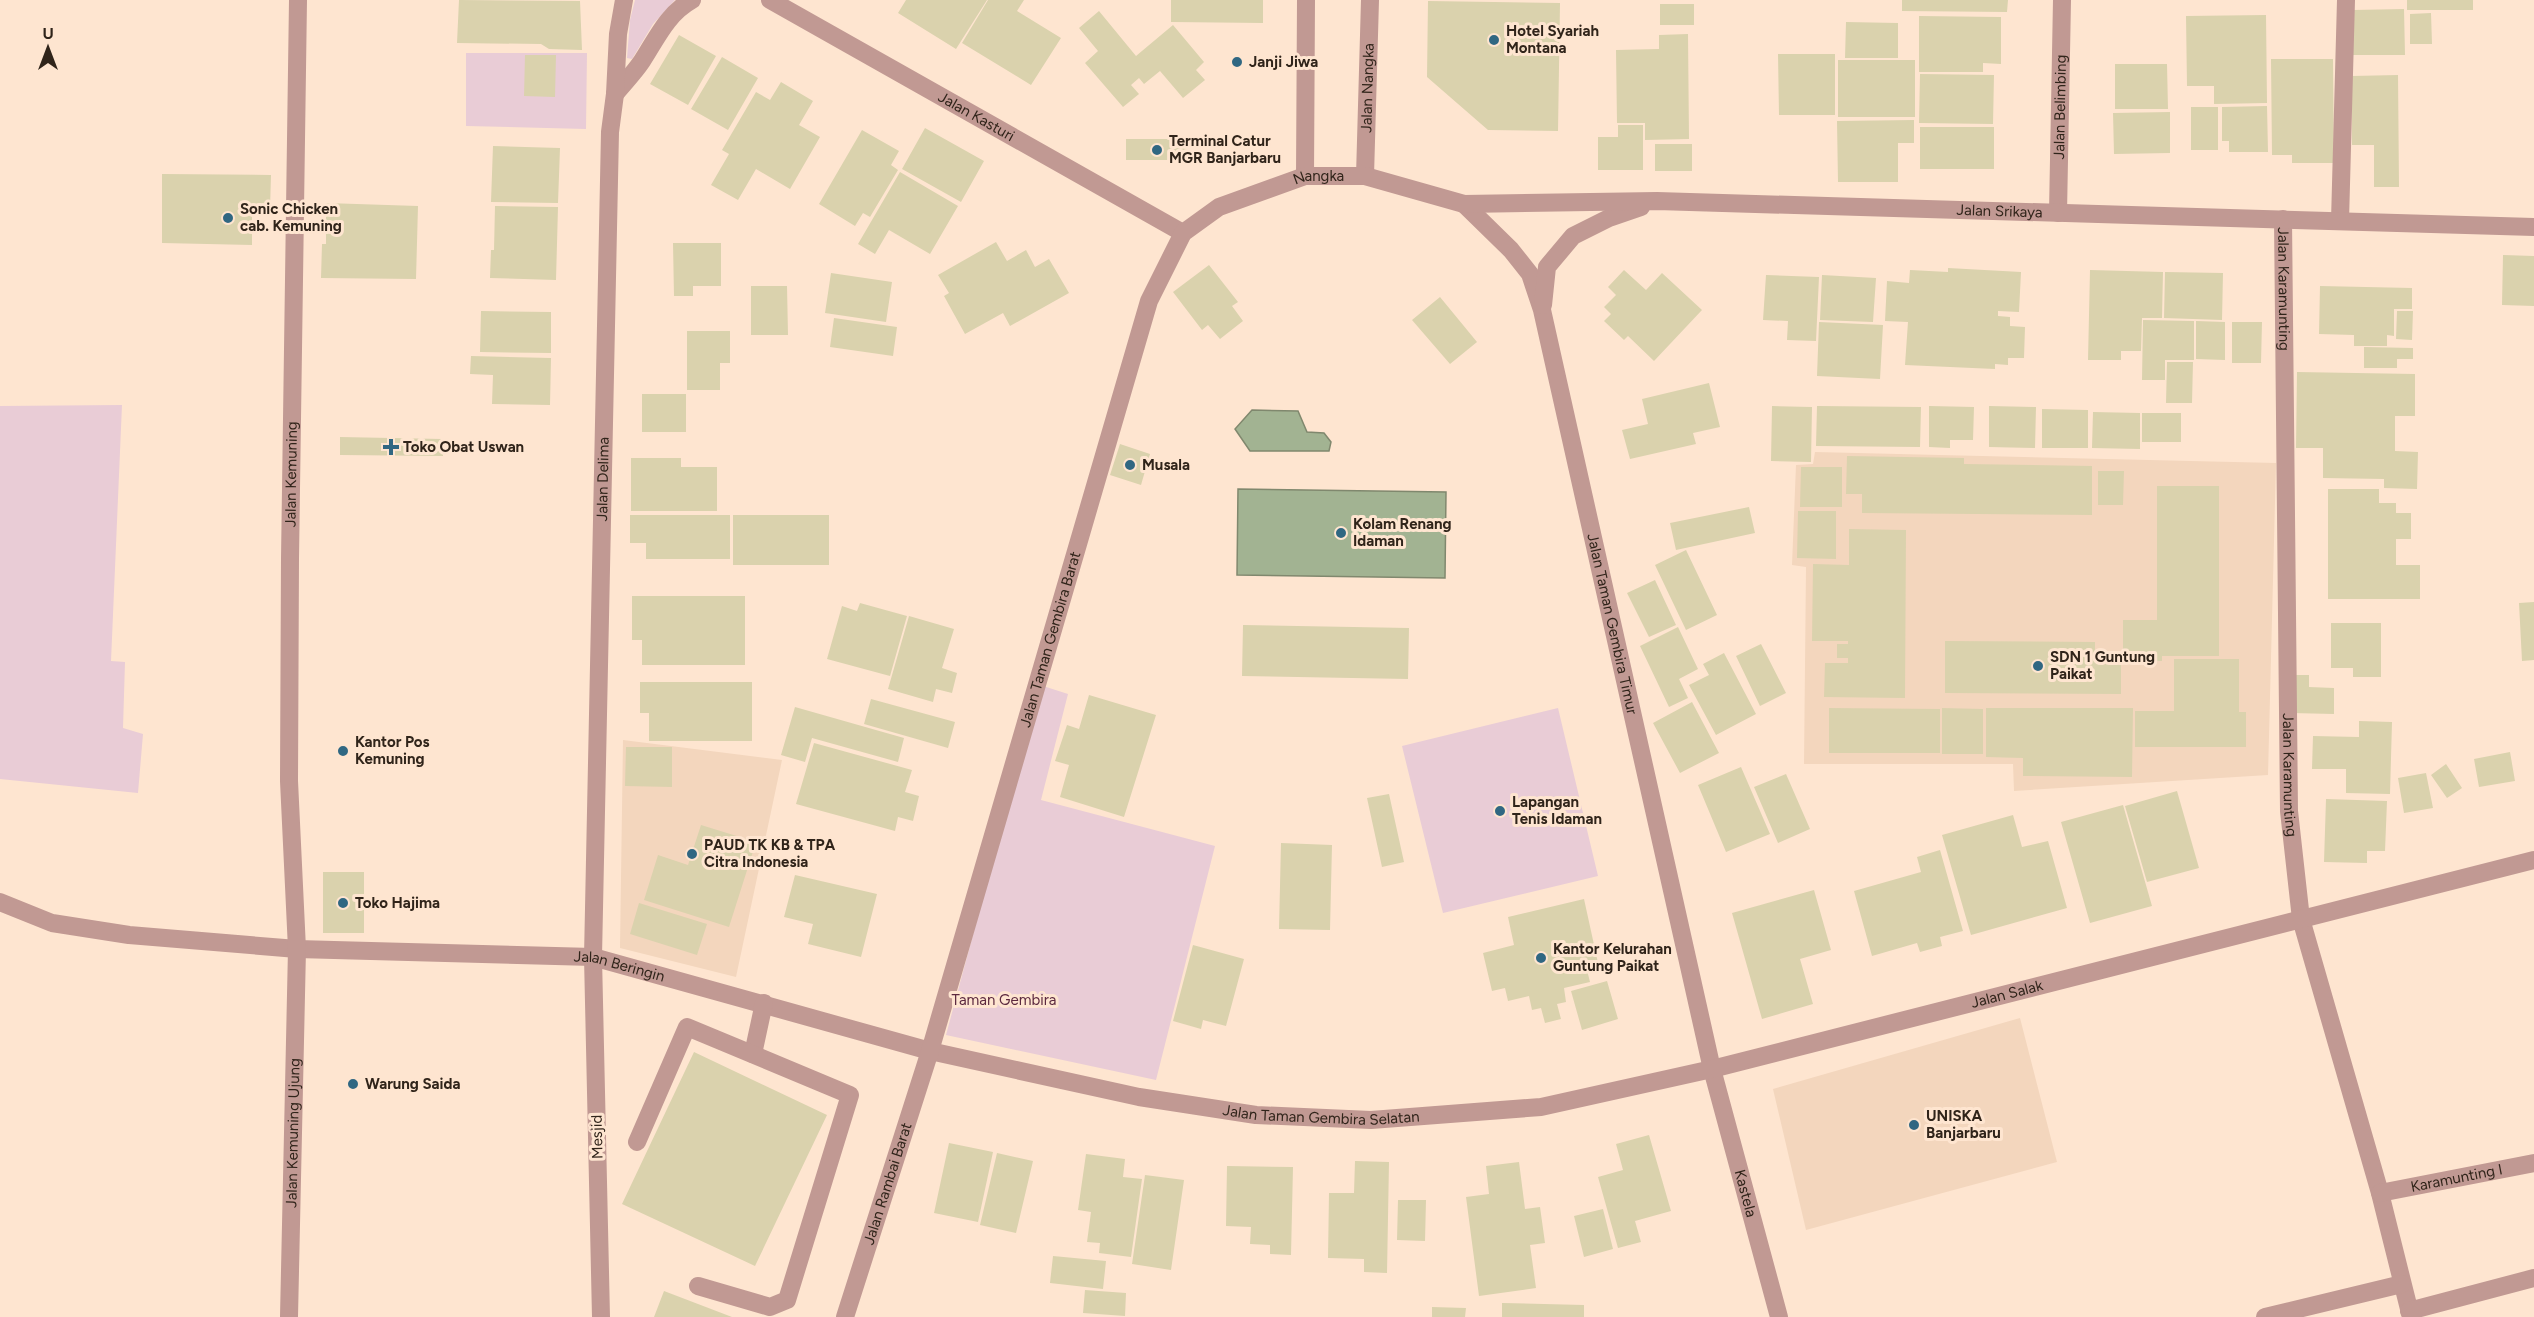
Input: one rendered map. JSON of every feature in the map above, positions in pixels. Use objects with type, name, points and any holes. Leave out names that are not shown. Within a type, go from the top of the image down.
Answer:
[{"type":"street","name":"Jalan Kemuning","points":[[297,949],[290,735],[298,0]]},
{"type":"street","name":"Jalan Delima","points":[[592,957],[610,121],[615,94],[617,45],[624,0]]},
{"type":"street","points":[[615,94],[641,63],[662,27],[680,7],[692,0]]},
{"type":"street","name":"Jalan Kasturi","points":[[770,0],[1183,233]]},
{"type":"street","points":[[1305,176],[1306,0]]},
{"type":"street","name":"Jalan Nangka","points":[[1365,176],[1370,0]]},
{"type":"street","name":"Jalan Belimbing","points":[[2058,213],[2062,0]]},
{"type":"street","points":[[2340,221],[2346,0]]},
{"type":"street","name":"Nangka","points":[[1183,233],[1219,207],[1305,176],[1365,176],[1464,204]]},
{"type":"street","points":[[1542,310],[1547,267],[1573,236],[1609,218],[1657,201]]},
{"type":"street","name":"Jalan Srikaya","points":[[1464,204],[1657,201],[2534,227]]},
{"type":"street","name":"Jalan Taman Gembira Timur","points":[[1464,204],[1511,250],[1530,274],[1542,310],[1712,1069]]},
{"type":"street","name":"Jalan Karamunting","points":[[2283,219],[2289,811],[2301,919],[2380,1193],[2410,1314]]},
{"type":"street","name":"Jalan Taman Gembira Barat","points":[[930,1050],[1149,301],[1183,233]]},
{"type":"street","name":"Jalan Salak","points":[[1712,1069],[2534,860]]},
{"type":"street","name":"Jalan Beringin","points":[[0,902],[52,924],[129,935],[297,949],[592,957],[930,1050]]},
{"type":"street","name":"Jalan Kemuning Ujung","points":[[289,1317],[297,949]]},
{"type":"street","name":"Mesjid","points":[[592,957],[601,1317]]},
{"type":"street","points":[[753,1054],[764,1004]]},
{"type":"street","points":[[637,1142],[687,1027],[850,1095],[787,1300],[770,1307],[698,1286]]},
{"type":"street","name":"Jalan Taman Gembira Selatan","points":[[930,1050],[1139,1097],[1256,1115],[1371,1120],[1541,1107],[1712,1069]]},
{"type":"street","name":"Jalan Rambai Barat","points":[[845,1317],[930,1050]]},
{"type":"street","name":"Kastela","points":[[1712,1069],[1779,1317]]},
{"type":"street","name":"Karamunting I","points":[[2380,1193],[2534,1163]]},
{"type":"street","points":[[2410,1314],[2534,1278]]},
{"type":"street","points":[[2265,1317],[2402,1284]]},
{"type":"shaded area","points":[[1252,410],[1298,411],[1307,432],[1324,433],[1331,442],[1329,451],[1250,451],[1235,429]]},
{"type":"shaded area","name":"SDN 1 Guntung Paikat","points":[[1815,452],[2276,463],[2268,775],[2014,791],[2013,764],[1804,764],[1806,567],[1792,565],[1796,465],[1813,464]]},
{"type":"shaded area","name":"Kolam Renang Idaman","points":[[1238,489],[1446,492],[1445,578],[1237,575]]},
{"type":"shaded area","name":"PAUD TK KB & TPA Citra Indonesia","points":[[623,740],[782,760],[736,977],[620,948]]},
{"type":"shaded area","name":"UNISKA Banjarbaru","points":[[2020,1018],[2057,1162],[1806,1230],[1773,1089]]},
{"type":"green space","points":[[635,0],[675,0],[653,24],[632,59],[627,58],[630,20]]},
{"type":"green space","points":[[466,53],[587,53],[586,129],[466,126]]},
{"type":"green space","points":[[122,405],[111,661],[125,662],[123,728],[143,734],[138,793],[0,779],[0,406]]},
{"type":"green space","name":"Taman Gembira","points":[[1040,685],[1068,694],[1041,800],[1215,846],[1156,1080],[946,1035]]},
{"type":"green space","name":"Lapangan Tenis Idaman","points":[[1558,708],[1598,876],[1443,913],[1402,746]]},
{"type":"building","points":[[459,0],[580,1],[582,50],[549,49],[541,44],[457,43]]},
{"type":"building","points":[[906,0],[987,0],[956,49],[898,13]]},
{"type":"building","points":[[988,0],[1024,0],[1017,11],[1061,38],[1031,85],[962,43]]},
{"type":"building","points":[[1171,0],[1263,0],[1263,23],[1171,22]]},
{"type":"building","points":[[1902,0],[2008,0],[2007,12],[1902,11]]},
{"type":"building","points":[[2407,0],[2473,0],[2473,10],[2407,10]]},
{"type":"building","name":"Hotel Syariah Montana","points":[[1428,1],[1560,3],[1558,131],[1488,130],[1427,77]]},
{"type":"building","points":[[1660,4],[1694,4],[1694,25],[1660,25]]},
{"type":"building","points":[[2404,9],[2405,55],[2353,55],[2353,10]]},
{"type":"building","points":[[1099,11],[1136,56],[1173,25],[1204,62],[1196,70],[1205,80],[1183,98],[1160,71],[1144,84],[1139,78],[1131,85],[1139,94],[1123,107],[1085,63],[1098,51],[1079,28]]},
{"type":"building","points":[[2431,13],[2432,44],[2410,44],[2410,14]]},
{"type":"building","points":[[2266,15],[2267,103],[2214,104],[2214,86],[2187,86],[2186,16]]},
{"type":"building","points":[[1919,16],[2001,17],[2001,64],[1983,63],[1983,72],[1919,72]]},
{"type":"building","points":[[1846,22],[1898,23],[1898,58],[1845,58]]},
{"type":"building","points":[[1688,34],[1689,139],[1645,140],[1645,123],[1617,123],[1616,50],[1659,49],[1659,35]]},
{"type":"building","points":[[679,35],[716,56],[688,105],[650,84]]},
{"type":"building","points":[[1778,54],[1835,54],[1835,115],[1779,115]]},
{"type":"building","points":[[525,55],[556,55],[555,97],[524,96]]},
{"type":"building","points":[[722,57],[758,78],[728,130],[691,109]]},
{"type":"building","points":[[2271,59],[2333,59],[2334,163],[2292,163],[2292,155],[2272,155]]},
{"type":"building","points":[[1838,60],[1915,60],[1915,117],[1838,117]]},
{"type":"building","points":[[2115,64],[2167,64],[2168,109],[2115,109]]},
{"type":"building","points":[[1920,74],[1994,75],[1993,124],[1919,123]]},
{"type":"building","points":[[2398,75],[2399,187],[2374,187],[2374,145],[2352,145],[2352,76]]},
{"type":"building","points":[[781,82],[813,101],[799,125],[820,137],[790,189],[756,169],[738,200],[711,185],[729,154],[722,150],[756,92],[770,100]]},
{"type":"building","points":[[2267,106],[2268,152],[2229,152],[2229,141],[2222,141],[2222,107]]},
{"type":"building","points":[[2191,107],[2218,107],[2218,150],[2191,150]]},
{"type":"building","points":[[2170,112],[2170,153],[2114,154],[2113,113]]},
{"type":"building","points":[[1914,120],[1914,143],[1898,143],[1898,182],[1838,182],[1837,121]]},
{"type":"building","points":[[1618,125],[1643,125],[1643,170],[1598,170],[1598,137],[1618,137]]},
{"type":"building","points":[[1920,127],[1994,127],[1994,169],[1920,169]]},
{"type":"building","points":[[925,128],[984,161],[961,202],[902,169]]},
{"type":"building","points":[[862,130],[899,151],[891,165],[898,170],[870,217],[863,213],[855,226],[819,204]]},
{"type":"building","name":"Terminal Catur MGR Banjarbaru","points":[[1126,139],[1188,139],[1188,160],[1126,160]]},
{"type":"building","points":[[1655,144],[1692,144],[1692,171],[1655,171]]},
{"type":"building","points":[[493,146],[560,148],[558,203],[491,202]]},
{"type":"building","points":[[900,172],[958,206],[930,254],[889,230],[875,254],[858,244]]},
{"type":"building","points":[[162,174],[271,175],[270,209],[252,209],[252,245],[162,243]]},
{"type":"building","points":[[326,203],[418,206],[416,279],[321,278],[322,244],[326,244]]},
{"type":"building","points":[[495,206],[558,207],[556,280],[490,278],[491,250],[494,250]]},
{"type":"building","points":[[996,242],[1007,261],[1026,250],[1035,267],[1049,259],[1069,293],[1010,326],[1003,313],[965,334],[944,296],[949,293],[938,275]]},
{"type":"building","points":[[673,243],[721,243],[721,286],[693,286],[693,296],[674,296]]},
{"type":"building","points":[[2503,255],[2534,256],[2534,306],[2502,305]]},
{"type":"building","points":[[1209,265],[1238,302],[1232,306],[1243,321],[1220,339],[1208,325],[1202,330],[1173,292]]},
{"type":"building","points":[[1948,268],[2021,272],[2019,312],[1998,311],[1998,316],[2010,317],[2010,326],[2025,327],[2024,358],[2008,358],[2008,365],[1995,364],[1995,369],[1905,365],[1908,322],[1885,321],[1887,281],[1909,283],[1910,270],[1948,272]]},
{"type":"building","points":[[1624,270],[1646,290],[1662,273],[1702,310],[1654,361],[1628,336],[1624,340],[1604,321],[1611,314],[1604,307],[1616,295],[1608,287]]},
{"type":"building","points":[[2090,270],[2163,272],[2162,318],[2142,318],[2141,351],[2121,351],[2121,360],[2088,360]]},
{"type":"building","points":[[2165,272],[2223,273],[2222,320],[2164,318]]},
{"type":"building","points":[[831,273],[892,282],[886,322],[825,313]]},
{"type":"building","points":[[1766,275],[1819,277],[1816,341],[1787,340],[1788,321],[1763,320]]},
{"type":"building","points":[[1822,275],[1876,278],[1873,322],[1820,320]]},
{"type":"building","points":[[751,286],[787,286],[788,335],[751,335]]},
{"type":"building","points":[[2320,286],[2412,288],[2412,309],[2394,309],[2394,336],[2387,335],[2387,346],[2354,346],[2354,335],[2319,334]]},
{"type":"building","points":[[1440,297],[1477,342],[1450,364],[1412,320]]},
{"type":"building","points":[[481,311],[551,312],[551,353],[480,352]]},
{"type":"building","points":[[2397,311],[2413,311],[2412,340],[2396,339]]},
{"type":"building","points":[[834,318],[897,327],[893,356],[830,347]]},
{"type":"building","points":[[2143,320],[2194,321],[2194,360],[2165,360],[2165,380],[2142,380]]},
{"type":"building","points":[[2196,321],[2225,322],[2225,360],[2196,359]]},
{"type":"building","points":[[1819,322],[1883,325],[1880,379],[1817,376]]},
{"type":"building","points":[[2232,322],[2262,322],[2261,363],[2232,363]]},
{"type":"building","points":[[687,331],[730,331],[730,363],[720,363],[720,390],[687,390]]},
{"type":"building","points":[[2364,347],[2413,348],[2413,359],[2397,359],[2397,368],[2364,368]]},
{"type":"building","points":[[471,356],[551,358],[550,405],[492,404],[493,375],[470,374]]},
{"type":"building","points":[[2167,362],[2193,362],[2192,403],[2166,403]]},
{"type":"building","points":[[2297,372],[2415,374],[2415,416],[2395,416],[2395,451],[2418,452],[2417,489],[2384,488],[2384,479],[2323,478],[2323,448],[2296,448]]},
{"type":"building","points":[[1709,383],[1720,427],[1693,433],[1696,444],[1630,459],[1622,430],[1648,424],[1642,399]]},
{"type":"building","points":[[642,394],[686,394],[686,432],[642,432]]},
{"type":"building","points":[[1772,406],[1812,407],[1811,462],[1771,461]]},
{"type":"building","points":[[1817,406],[1921,407],[1920,447],[1816,446]]},
{"type":"building","points":[[1929,406],[1974,407],[1973,440],[1950,440],[1950,448],[1929,447]]},
{"type":"building","points":[[1989,406],[2036,407],[2035,448],[1989,447]]},
{"type":"building","points":[[2042,409],[2088,410],[2088,448],[2042,448]]},
{"type":"building","points":[[2093,412],[2140,413],[2140,449],[2092,448]]},
{"type":"building","points":[[2142,413],[2181,413],[2181,442],[2142,442]]},
{"type":"building","name":"Toko Obat Uswan","points":[[340,437],[442,439],[443,456],[340,455]]},
{"type":"building","name":"Musala","points":[[1120,444],[1150,454],[1141,485],[1110,475]]},
{"type":"building","points":[[1847,456],[1964,458],[1964,464],[2092,466],[2092,515],[1862,513],[1862,494],[1846,494]]},
{"type":"building","points":[[631,458],[681,458],[681,467],[717,467],[717,511],[631,511]]},
{"type":"building","points":[[1801,467],[1842,467],[1842,507],[1800,507]]},
{"type":"building","points":[[2098,471],[2124,471],[2123,505],[2098,505]]},
{"type":"building","points":[[2157,486],[2219,486],[2219,656],[2162,656],[2162,661],[2123,661],[2123,620],[2157,620]]},
{"type":"building","points":[[2328,489],[2379,489],[2379,503],[2396,503],[2396,513],[2411,513],[2411,539],[2396,539],[2396,565],[2420,565],[2420,599],[2328,599]]},
{"type":"building","points":[[1749,507],[1755,533],[1676,550],[1670,523]]},
{"type":"building","points":[[1798,511],[1836,511],[1836,559],[1797,558]]},
{"type":"building","points":[[630,515],[730,515],[730,559],[646,559],[646,543],[630,543]]},
{"type":"building","points":[[733,515],[829,515],[829,565],[733,565]]},
{"type":"building","points":[[1849,529],[1906,530],[1905,698],[1824,697],[1825,663],[1848,663],[1848,658],[1837,658],[1837,644],[1848,644],[1848,641],[1812,641],[1813,564],[1849,565]]},
{"type":"building","points":[[1686,550],[1717,615],[1686,630],[1655,565]]},
{"type":"building","points":[[1655,580],[1676,625],[1649,637],[1627,593]]},
{"type":"building","points":[[632,596],[745,596],[745,665],[642,665],[642,640],[632,640]]},
{"type":"building","points":[[2534,602],[2534,660],[2522,661],[2519,603]]},
{"type":"building","points":[[860,603],[907,616],[890,676],[827,659],[842,606],[857,611]]},
{"type":"building","points":[[909,616],[954,629],[942,668],[957,673],[952,693],[936,689],[933,702],[888,689]]},
{"type":"building","points":[[2331,623],[2381,623],[2381,677],[2353,677],[2353,668],[2331,668]]},
{"type":"building","points":[[1243,625],[1409,628],[1408,679],[1242,676]]},
{"type":"building","points":[[1678,627],[1698,669],[1679,679],[1688,698],[1669,707],[1640,646]]},
{"type":"building","points":[[1945,641],[2095,642],[2095,653],[2121,653],[2121,694],[1945,693]]},
{"type":"building","points":[[1761,644],[1786,693],[1760,706],[1736,656]]},
{"type":"building","points":[[1724,653],[1756,714],[1716,735],[1689,685],[1709,675],[1703,664]]},
{"type":"building","points":[[2174,659],[2239,659],[2239,712],[2246,712],[2246,747],[2135,747],[2135,711],[2174,711]]},
{"type":"building","points":[[2292,675],[2309,675],[2309,687],[2334,688],[2334,714],[2291,713]]},
{"type":"building","points":[[640,682],[752,682],[752,741],[649,741],[649,713],[640,713]]},
{"type":"building","points":[[1089,695],[1156,715],[1124,817],[1060,797],[1069,765],[1055,761],[1067,725],[1079,729]]},
{"type":"building","points":[[871,699],[955,722],[948,748],[864,724]]},
{"type":"building","points":[[1692,702],[1719,753],[1680,773],[1653,723]]},
{"type":"building","points":[[795,707],[904,738],[898,762],[812,738],[805,762],[781,755]]},
{"type":"building","points":[[1829,708],[1940,709],[1940,753],[1829,753]]},
{"type":"building","points":[[1942,708],[1983,709],[1983,754],[1942,754]]},
{"type":"building","points":[[1986,708],[2133,708],[2132,777],[2023,776],[2023,758],[1986,757]]},
{"type":"building","points":[[2359,721],[2392,722],[2390,794],[2346,793],[2346,769],[2312,769],[2313,736],[2359,737]]},
{"type":"building","points":[[814,743],[912,770],[905,792],[919,796],[913,821],[898,817],[895,831],[796,804]]},
{"type":"building","points":[[626,747],[672,747],[672,787],[625,786]]},
{"type":"building","points":[[2510,752],[2515,781],[2479,787],[2474,759]]},
{"type":"building","points":[[2446,764],[2462,788],[2447,798],[2431,775]]},
{"type":"building","points":[[1741,767],[1770,834],[1726,852],[1698,785]]},
{"type":"building","points":[[2426,773],[2433,808],[2404,813],[2398,778]]},
{"type":"building","points":[[1786,774],[1810,829],[1778,843],[1754,787]]},
{"type":"building","points":[[2177,791],[2199,868],[2147,882],[2125,806]]},
{"type":"building","points":[[1389,794],[1404,862],[1382,867],[1367,798]]},
{"type":"building","points":[[2326,799],[2387,801],[2385,851],[2367,851],[2367,863],[2324,862]]},
{"type":"building","points":[[2123,805],[2152,906],[2090,923],[2061,822]]},
{"type":"building","points":[[2013,815],[2022,847],[2048,841],[2067,908],[1971,935],[1942,835]]},
{"type":"building","points":[[701,825],[756,842],[729,927],[644,900],[658,855],[688,865]]},
{"type":"building","points":[[1281,843],[1332,845],[1330,930],[1279,929]]},
{"type":"building","points":[[1940,850],[1963,931],[1940,937],[1942,946],[1920,952],[1917,943],[1872,956],[1854,891],[1921,872],[1917,857]]},
{"type":"building","name":"Toko Hajima","points":[[323,872],[364,872],[364,933],[323,933]]},
{"type":"building","points":[[795,875],[877,894],[861,957],[808,944],[813,924],[784,917]]},
{"type":"building","points":[[1814,890],[1831,950],[1800,959],[1813,1004],[1762,1019],[1732,913]]},
{"type":"building","name":"Kantor Kelurahan Guntung Paikat","points":[[1584,899],[1598,963],[1586,966],[1590,982],[1564,988],[1566,1002],[1557,1004],[1561,1019],[1545,1023],[1541,1008],[1532,1010],[1529,996],[1508,1001],[1505,988],[1492,991],[1483,953],[1514,945],[1508,917]]},
{"type":"building","points":[[639,903],[707,924],[697,955],[630,934]]},
{"type":"building","points":[[1193,945],[1244,959],[1226,1026],[1203,1020],[1201,1029],[1173,1021]]},
{"type":"building","points":[[1607,981],[1618,1019],[1582,1030],[1571,991]]},
{"type":"building","points":[[694,1052],[827,1115],[755,1266],[622,1204]]},
{"type":"building","points":[[1649,1135],[1671,1211],[1635,1221],[1641,1242],[1618,1248],[1598,1177],[1623,1170],[1616,1144]]},
{"type":"building","points":[[949,1143],[993,1152],[978,1222],[934,1213]]},
{"type":"building","points":[[997,1153],[1033,1161],[1016,1233],[980,1225]]},
{"type":"building","points":[[1086,1154],[1125,1159],[1123,1177],[1142,1179],[1131,1257],[1099,1253],[1100,1243],[1087,1242],[1091,1212],[1078,1210]]},
{"type":"building","points":[[1355,1161],[1389,1162],[1387,1273],[1364,1272],[1364,1259],[1328,1258],[1329,1193],[1354,1193]]},
{"type":"building","points":[[1519,1162],[1525,1209],[1540,1207],[1545,1243],[1530,1245],[1536,1288],[1479,1296],[1466,1197],[1489,1194],[1486,1166]]},
{"type":"building","points":[[1227,1166],[1293,1167],[1291,1255],[1270,1254],[1270,1245],[1250,1244],[1251,1227],[1226,1226]]},
{"type":"building","points":[[1145,1175],[1184,1180],[1171,1270],[1132,1264]]},
{"type":"building","points":[[1398,1200],[1426,1200],[1425,1241],[1397,1240]]},
{"type":"building","points":[[1603,1209],[1613,1249],[1584,1257],[1574,1216]]},
{"type":"building","points":[[1053,1256],[1106,1261],[1103,1289],[1050,1283]]},
{"type":"building","points":[[1085,1290],[1126,1293],[1125,1316],[1083,1313]]},
{"type":"building","points":[[664,1291],[732,1317],[654,1317]]},
{"type":"building","points":[[1502,1303],[1584,1305],[1584,1317],[1502,1317]]},
{"type":"building","points":[[1432,1307],[1466,1308],[1465,1317],[1432,1317]]},
{"type":"place","name":"Hotel Syariah Montana","points":[[1494,40]]},
{"type":"place","name":"Janji Jiwa","points":[[1237,62]]},
{"type":"place","name":"Terminal Catur MGR Banjarbaru","points":[[1157,150]]},
{"type":"place","name":"Sonic Chicken cab. Kemuning","points":[[228,218]]},
{"type":"place","name":"Toko Obat Uswan","points":[[391,447]]},
{"type":"place","name":"Musala","points":[[1130,465]]},
{"type":"place","name":"Kolam Renang Idaman","points":[[1341,533]]},
{"type":"place","name":"SDN 1 Guntung Paikat","points":[[2038,666]]},
{"type":"place","name":"Kantor Pos Kemuning","points":[[343,751]]},
{"type":"place","name":"Lapangan Tenis Idaman","points":[[1500,811]]},
{"type":"place","name":"PAUD TK KB & TPA Citra Indonesia","points":[[692,854]]},
{"type":"place","name":"Toko Hajima","points":[[343,903]]},
{"type":"place","name":"Kantor Kelurahan Guntung Paikat","points":[[1541,958]]},
{"type":"place","name":"Warung Saida","points":[[353,1084]]},
{"type":"place","name":"UNISKA Banjarbaru","points":[[1914,1125]]}]
